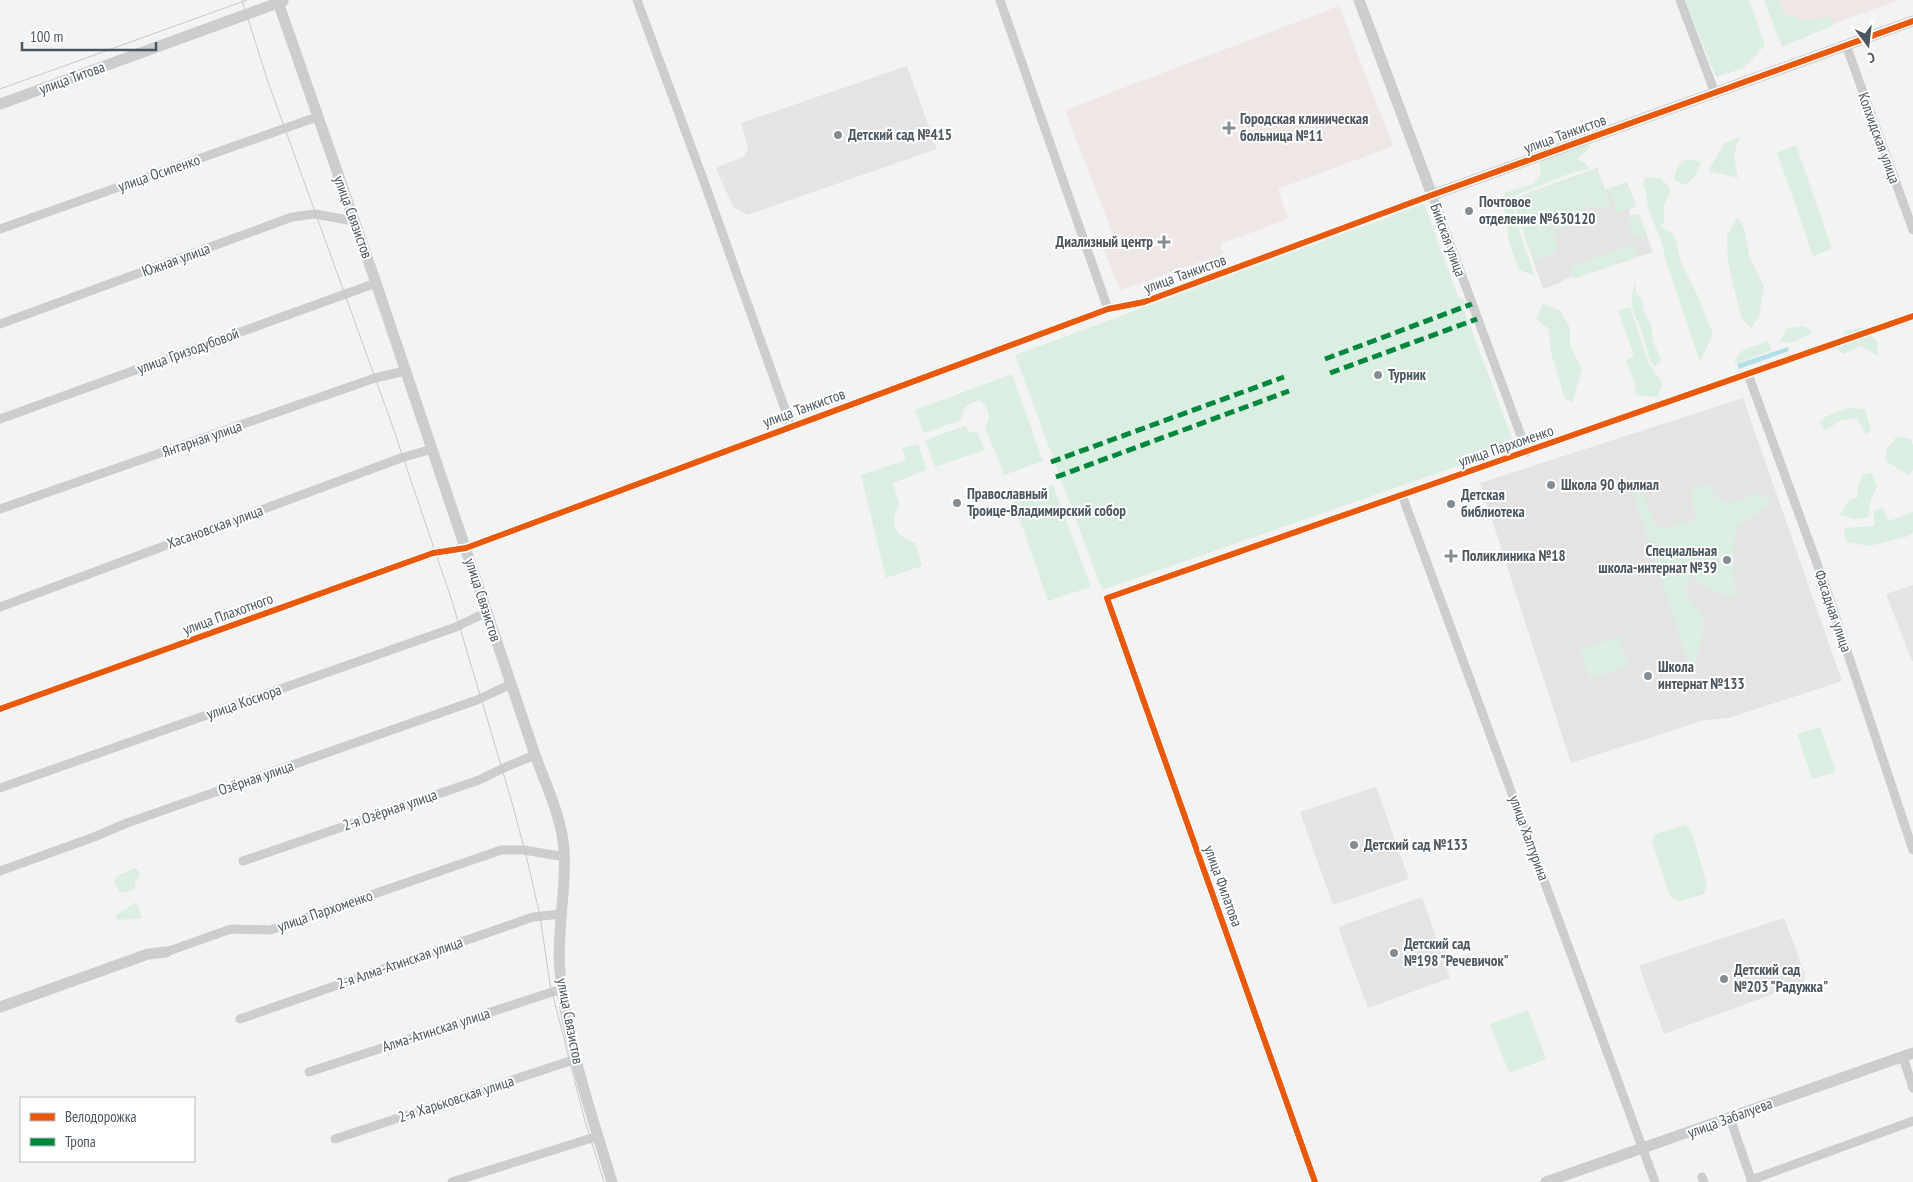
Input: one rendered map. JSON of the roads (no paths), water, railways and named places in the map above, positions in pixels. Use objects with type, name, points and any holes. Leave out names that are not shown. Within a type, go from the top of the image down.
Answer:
[{"type":"street","name":"улица Танкистов","points":[[637,0],[791,426]]},
{"type":"street","points":[[1000,0],[1108,309]]},
{"type":"street","name":"Бийская улица","points":[[1359,0],[1526,452]]},
{"type":"street","points":[[1680,0],[1716,92]]},
{"type":"street","name":"улица Титова","points":[[0,104],[265,3],[282,1]]},
{"type":"street","name":"улица Связистов","points":[[282,1],[317,117],[376,283],[563,838],[565,857],[560,968],[562,990],[576,1059],[612,1182]]},
{"type":"street","name":"улица Танкистов","points":[[466,548],[1108,309],[1144,302],[1432,195],[1913,21]]},
{"type":"street","name":"Колхидская улица","points":[[1846,45],[1913,230]]},
{"type":"street","name":"улица Осипенко","points":[[0,229],[317,117]]},
{"type":"street","name":"Южная улица","points":[[0,324],[292,218],[316,214],[354,221]]},
{"type":"street","name":"улица Гризодубовой","points":[[0,419],[376,283]]},
{"type":"street","name":"улица Пархоменко","points":[[1107,598],[1913,316]]},
{"type":"street","name":"Янтарная улица","points":[[0,509],[369,380],[405,371]]},
{"type":"street","name":"Фасадная улица","points":[[1748,374],[1827,590],[1913,850]]},
{"type":"street","name":"Хасановская улица","points":[[0,607],[397,460],[432,449]]},
{"type":"street","name":"улица Халтурина","points":[[1402,495],[1655,1182]]},
{"type":"street","name":"улица Плахотного","points":[[0,709],[433,553],[466,548]]},
{"type":"street","name":"улица Филатова","points":[[1107,598],[1316,1182]]},
{"type":"street","name":"улица Косиора","points":[[0,788],[456,627],[487,612]]},
{"type":"street","name":"Озёрная улица","points":[[0,871],[127,823],[477,700],[511,684]]},
{"type":"street","name":"2-я Озёрная улица","points":[[243,861],[479,780],[535,755]]},
{"type":"street","name":"улица Пархоменко","points":[[0,1007],[148,954],[166,952],[231,929],[270,930],[501,850],[524,850],[565,857]]},
{"type":"street","name":"2-я Алма-Атинская улица","points":[[240,1019],[533,917],[562,914]]},
{"type":"street","name":"Алма-Атинская улица","points":[[309,1072],[562,990]]},
{"type":"street","points":[[1908,1055],[1913,1088]]},
{"type":"street","name":"улица Забалуева","points":[[1546,1182],[1908,1055]]},
{"type":"street","name":"2-я Харьковская улица","points":[[335,1139],[576,1059]]},
{"type":"street","points":[[1730,1118],[1751,1181],[1913,1121]]},
{"type":"street","points":[[452,1182],[598,1136]]},
{"type":"water","points":[[1788,347],[1789,351],[1739,369],[1737,364]]},
{"type":"tram line","points":[[242,0],[268,82],[390,419],[452,601],[527,859],[540,916],[550,984],[585,1121],[604,1182]]},
{"type":"tram line","points":[[0,89],[247,0]]},
{"type":"place","name":"Городская клиническая больница №11","points":[[1229,128]]},
{"type":"place","name":"Детский сад №415","points":[[838,135]]},
{"type":"place","name":"Почтовое отделение №630120","points":[[1469,211]]},
{"type":"place","name":"Диализный центр","points":[[1164,242]]},
{"type":"place","name":"Турник","points":[[1378,375]]},
{"type":"place","name":"Школа 90 филиал","points":[[1551,485]]},
{"type":"place","name":"Православный Троице-Владимирский собор","points":[[957,503]]},
{"type":"place","name":"Детская библиотека","points":[[1451,504]]},
{"type":"place","name":"Поликлиника №18","points":[[1451,556]]},
{"type":"place","name":"Специальная школа-интернат №39","points":[[1727,560]]},
{"type":"place","name":"Школа интернат №133","points":[[1648,676]]},
{"type":"place","name":"Детский сад №133","points":[[1354,845]]},
{"type":"place","name":"Детский сад №198 \"Речевичок\"","points":[[1394,953]]},
{"type":"place","name":"Детский сад №203 \"Радужка\"","points":[[1724,979]]}]
